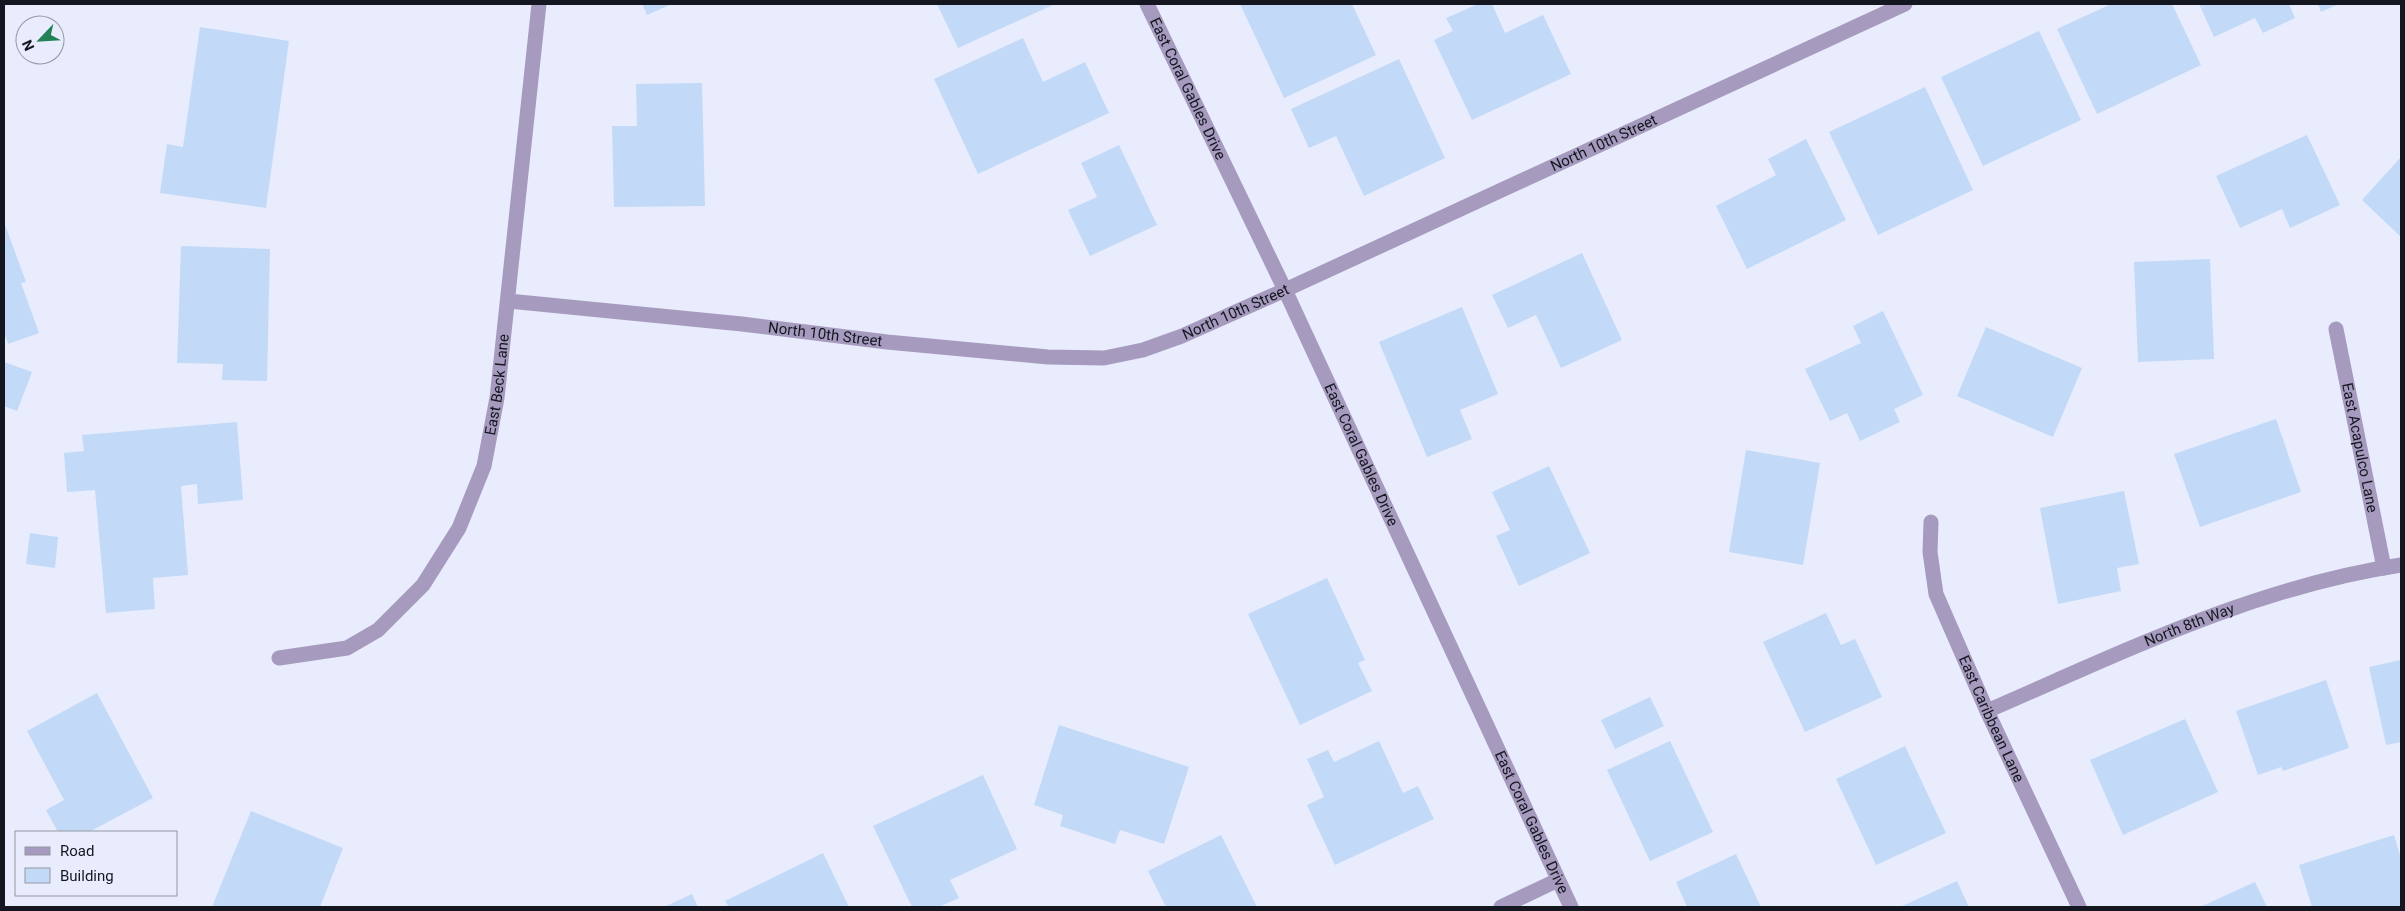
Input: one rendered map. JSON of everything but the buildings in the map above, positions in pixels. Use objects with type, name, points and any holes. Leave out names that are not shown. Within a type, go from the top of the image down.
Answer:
[{"type":"street","name":"East Beck Lane","points":[[279,658],[347,648],[378,630],[423,585],[458,528],[484,466],[497,398],[539,4]]},
{"type":"street","name":"East Coral Gables Drive","points":[[1147,4],[1285,290],[1571,907]]},
{"type":"street","name":"North 10th Street","points":[[508,301],[742,324],[896,343],[1048,357],[1104,358],[1143,350],[1182,336],[1285,290],[1906,4]]},
{"type":"street","name":"East Acapulco Lane","points":[[2336,329],[2384,568]]},
{"type":"street","name":"East Caribbean Lane","points":[[1931,522],[1930,552],[1936,594],[1987,711],[2079,907]]},
{"type":"street","name":"North 8th Way","points":[[1987,711],[2218,613],[2267,596],[2401,565]]},
{"type":"street","points":[[1500,907],[1558,880]]}]
